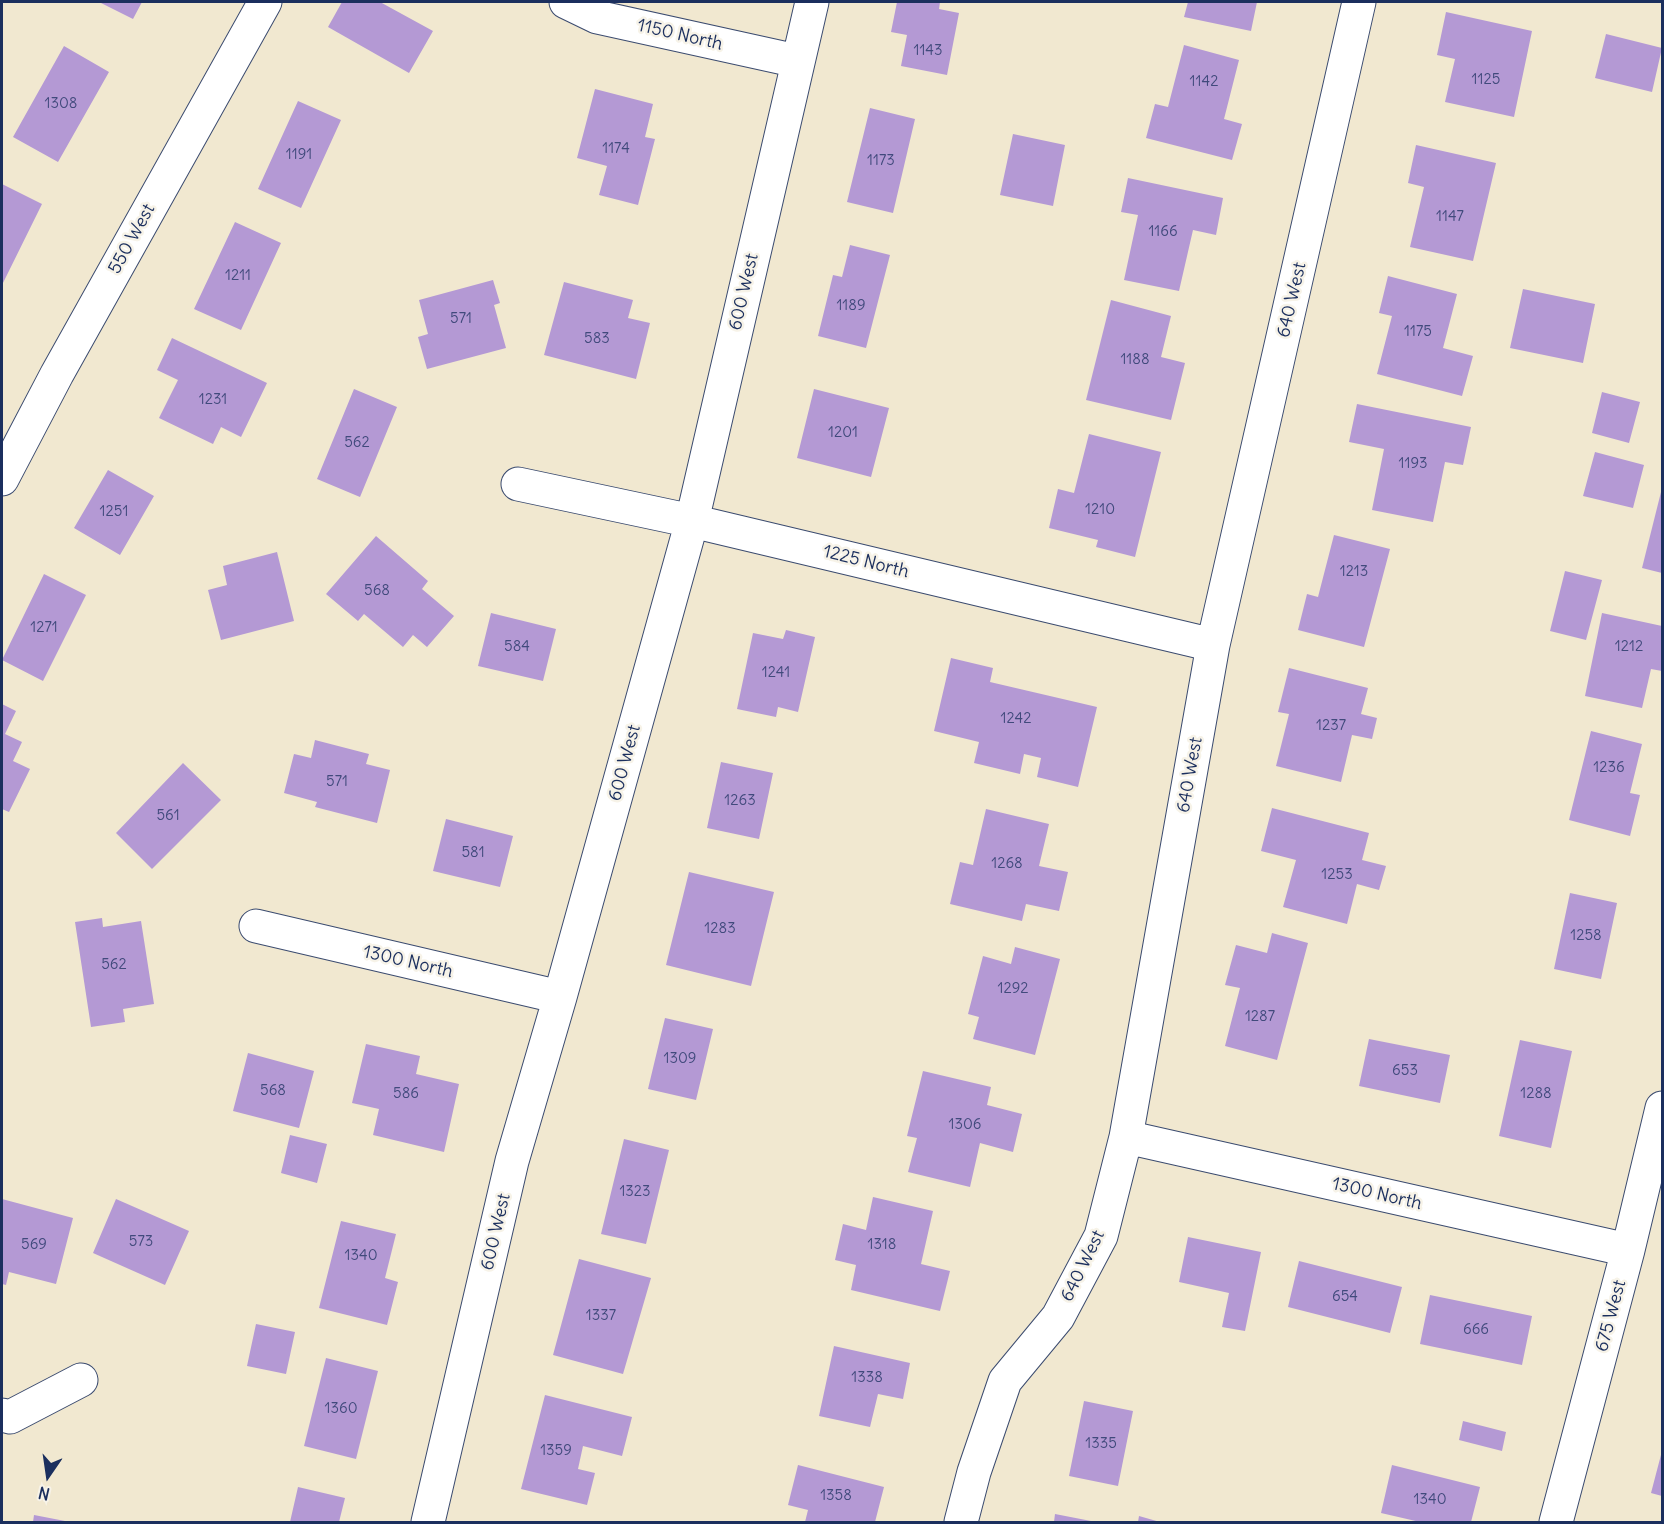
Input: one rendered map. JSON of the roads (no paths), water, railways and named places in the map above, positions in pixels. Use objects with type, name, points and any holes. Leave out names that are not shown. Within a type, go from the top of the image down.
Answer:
[{"type":"street","name":"550 West","points":[[2,479],[62,364],[265,2]]},
{"type":"street","name":"1150 North","points":[[566,2],[597,17],[797,61]]},
{"type":"street","name":"600 West","points":[[429,1522],[512,1161],[560,997],[692,520],[812,2]]},
{"type":"street","name":"640 West","points":[[962,1522],[974,1472],[1005,1382],[1058,1317],[1101,1236],[1126,1137],[1213,645],[1359,2]]},
{"type":"street","name":"1225 North","points":[[518,484],[692,520],[1213,645]]},
{"type":"street","name":"1300 North","points":[[256,926],[560,997]]},
{"type":"street","name":"675 West","points":[[1557,1522],[1628,1250],[1662,1108]]},
{"type":"street","name":"1300 North","points":[[1126,1137],[1628,1250]]},
{"type":"street","points":[[2,1415],[10,1417],[81,1380]]}]
